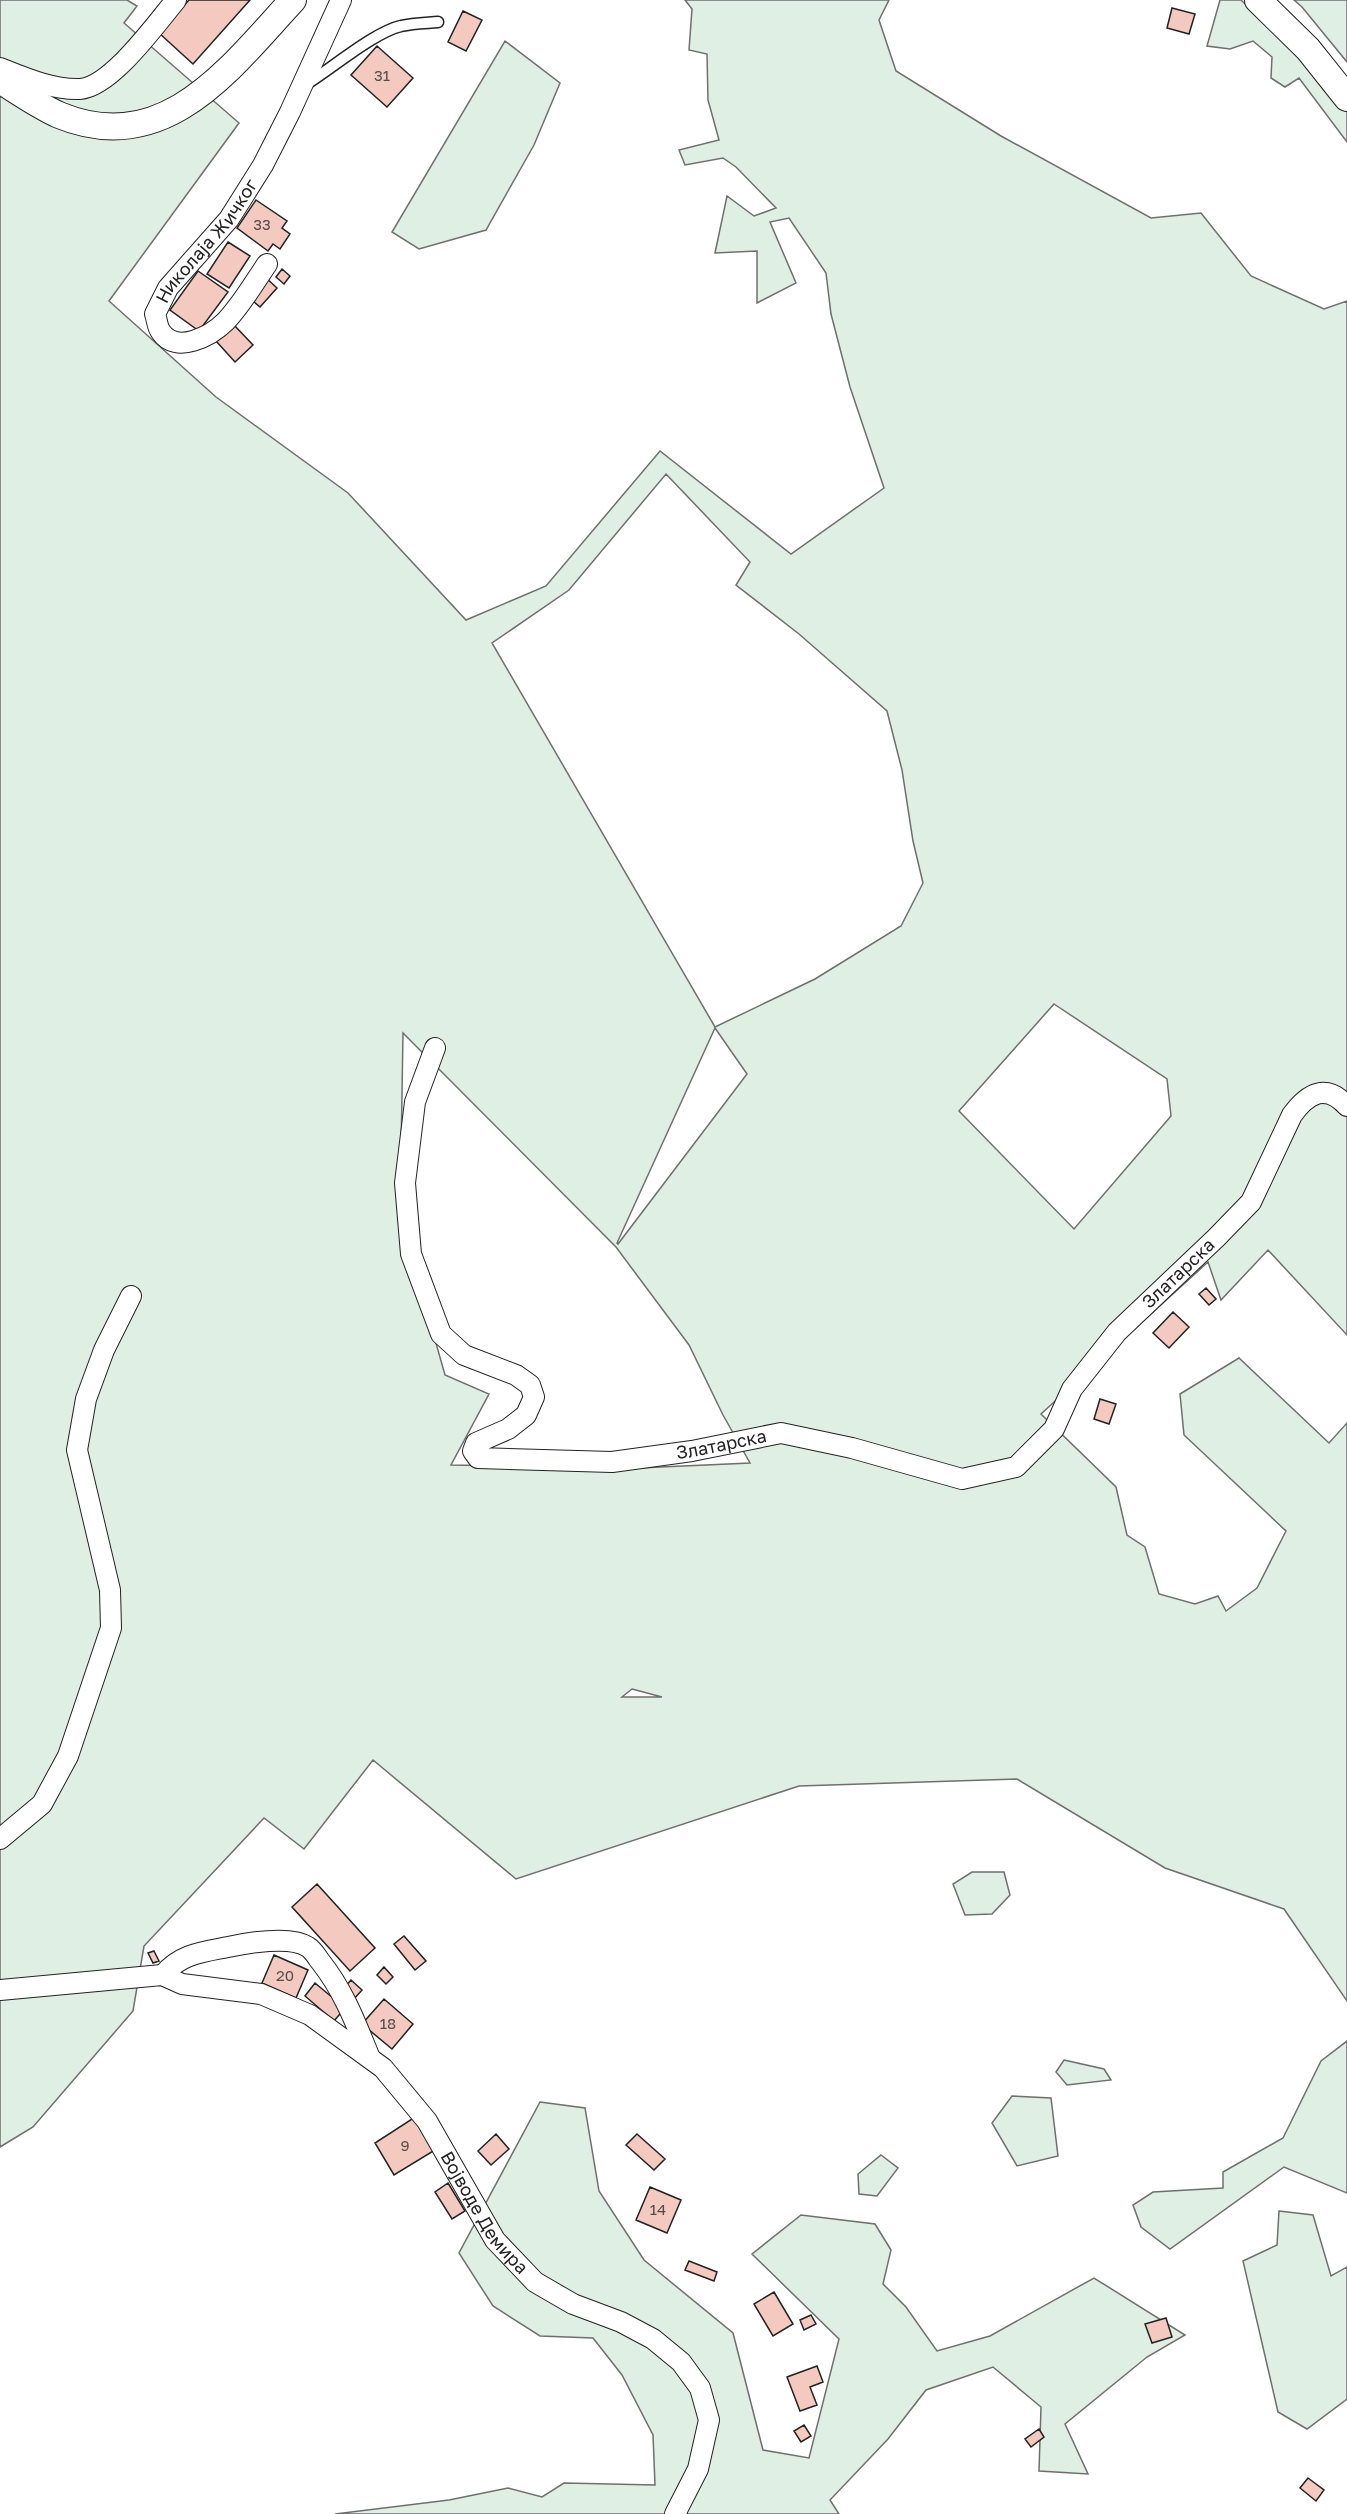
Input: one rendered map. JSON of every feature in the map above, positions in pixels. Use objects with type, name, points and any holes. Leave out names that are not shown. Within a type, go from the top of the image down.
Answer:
[{"type":"street","points":[[0,68],[41,83],[81,89],[113,73],[176,0]]},
{"type":"street","points":[[0,80],[58,114],[81,122],[109,127],[128,126],[154,120],[173,113],[194,100],[216,81],[293,0]]},
{"type":"street","name":"Николаја Жичког","points":[[267,264],[225,322],[204,337],[184,343],[170,341],[160,331],[155,314],[168,288],[229,219],[263,165],[302,87],[341,0]]},
{"type":"street","points":[[1258,0],[1308,49],[1347,98]]},
{"type":"street","name":"Златарска","points":[[435,1048],[415,1101],[406,1172],[411,1254],[441,1334],[464,1355],[516,1375],[530,1385],[534,1397],[526,1415],[492,1437],[476,1443],[473,1451],[478,1458],[612,1462],[692,1451],[781,1433],[852,1448],[962,1479],[1016,1467],[1054,1429],[1072,1389],[1117,1332],[1251,1202],[1292,1115],[1301,1103],[1312,1095],[1327,1092],[1339,1097],[1347,1106]]},
{"type":"street","points":[[0,1839],[42,1804],[63,1765],[111,1628],[110,1590],[77,1450],[86,1399],[104,1350],[131,1296]]},
{"type":"street","points":[[0,1990],[163,1975],[173,1962],[194,1954],[260,1941],[286,1941],[308,1947],[333,1977],[350,2008],[370,2058]]},
{"type":"street","name":"Војводе Демира","points":[[163,1975],[182,1984],[261,1994],[310,2015],[383,2067],[427,2121],[495,2241],[535,2282],[573,2304],[621,2322],[653,2339],[681,2362],[700,2388],[709,2420],[698,2469],[675,2514]]},
{"type":"lane","points":[[302,87],[370,41],[399,26],[438,22]]},
{"type":"green space","points":[[0,0],[127,0],[137,6],[124,23],[239,123],[109,301],[216,397],[348,493],[466,620],[546,586],[660,451],[791,554],[884,488],[850,387],[831,314],[826,273],[789,218],[770,222],[796,283],[757,303],[757,251],[715,253],[727,196],[754,216],[776,208],[736,167],[723,158],[685,165],[679,150],[719,140],[708,100],[707,54],[689,50],[692,9],[685,0],[889,0],[879,20],[896,71],[1001,136],[1151,218],[1201,213],[1251,276],[1324,309],[1347,301],[1347,1335],[1268,1250],[1221,1300],[1208,1262],[1041,1414],[1116,1487],[1127,1535],[1145,1547],[1159,1594],[1195,1604],[1218,1596],[1226,1611],[1257,1588],[1286,1531],[1184,1435],[1180,1394],[1239,1358],[1329,1443],[1347,1423],[1347,2001],[1284,1909],[1165,1868],[1017,1779],[799,1786],[516,1879],[373,1760],[304,1849],[264,1818],[144,1946],[133,2011],[33,2127],[0,2147]],"holes":[[[666,474],[750,562],[736,585],[799,634],[887,711],[902,770],[913,841],[923,883],[901,926],[815,979],[715,1027],[492,643],[569,590]],[[1054,1004],[1167,1079],[1171,1116],[1074,1229],[959,1111]],[[715,1028],[747,1074],[617,1243]],[[403,1033],[616,1247],[689,1345],[723,1415],[750,1463],[638,1468],[451,1465],[489,1394],[445,1375],[400,1216]],[[632,1689],[662,1697],[622,1697]]]},
{"type":"green space","points":[[1220,0],[1241,0],[1347,104],[1347,142],[1299,78],[1285,87],[1271,78],[1272,57],[1253,41],[1230,49],[1207,46]]},
{"type":"green space","points":[[1294,0],[1347,0],[1347,62],[1302,7]]},
{"type":"green space","points":[[505,41],[560,83],[534,145],[486,230],[419,249],[392,232]]},
{"type":"green space","points":[[972,1872],[1004,1872],[1010,1895],[992,1914],[965,1915],[953,1884]]},
{"type":"green space","points":[[1347,2041],[1347,2193],[1284,2167],[1170,2249],[1141,2227],[1133,2205],[1153,2192],[1223,2188],[1223,2172],[1283,2138],[1321,2061]]},
{"type":"green space","points":[[1064,2060],[1104,2069],[1111,2080],[1067,2085],[1056,2072]]},
{"type":"green space","points":[[1012,2096],[1051,2098],[1058,2156],[1017,2166],[992,2123]]},
{"type":"green space","points":[[540,2102],[585,2108],[599,2191],[644,2260],[733,2333],[763,2450],[809,2458],[839,2339],[752,2254],[801,2215],[875,2224],[891,2250],[883,2284],[906,2307],[937,2351],[990,2336],[1094,2278],[1185,2335],[1147,2357],[1065,2424],[1088,2474],[1039,2471],[1041,2407],[993,2367],[926,2390],[888,2439],[830,2500],[839,2514],[335,2514],[449,2500],[508,2488],[542,2497],[564,2483],[655,2485],[653,2435],[622,2375],[593,2338],[540,2336],[493,2306],[459,2253]]},
{"type":"green space","points":[[881,2155],[898,2168],[877,2196],[859,2194],[858,2174]]},
{"type":"green space","points":[[1279,2211],[1313,2215],[1331,2276],[1347,2267],[1347,2399],[1307,2429],[1278,2412],[1243,2261],[1277,2245]]},
{"type":"building","points":[[189,0],[250,0],[193,64],[159,33]]},
{"type":"building","points":[[1172,8],[1195,14],[1189,34],[1167,28]]},
{"type":"building","points":[[463,11],[482,20],[466,51],[448,42]]},
{"type":"building","points":[[377,46],[413,78],[387,107],[351,75]]},
{"type":"building","points":[[256,200],[287,221],[282,228],[290,234],[280,249],[273,244],[268,251],[237,228]]},
{"type":"building","points":[[228,242],[250,256],[229,288],[207,274]]},
{"type":"building","points":[[282,269],[290,276],[284,284],[276,277]]},
{"type":"building","points":[[198,271],[228,292],[199,331],[170,310]]},
{"type":"building","points":[[264,276],[277,288],[260,307],[247,296]]},
{"type":"building","points":[[234,325],[253,345],[235,362],[216,341]]},
{"type":"building","points":[[1206,1288],[1216,1299],[1209,1305],[1199,1294]]},
{"type":"building","points":[[1173,1312],[1189,1327],[1169,1348],[1153,1333]]},
{"type":"building","points":[[1100,1399],[1116,1404],[1109,1424],[1094,1419]]},
{"type":"building","points":[[317,1884],[375,1948],[350,1971],[292,1907]]},
{"type":"building","points":[[404,1936],[426,1961],[415,1970],[394,1944]]},
{"type":"building","points":[[154,1951],[159,1961],[153,1963],[148,1953]]},
{"type":"building","points":[[274,1955],[308,1970],[296,1998],[262,1983]]},
{"type":"building","points":[[384,1967],[393,1977],[386,1984],[377,1975]]},
{"type":"building","points":[[351,1980],[362,1990],[354,1999],[343,1989]]},
{"type":"building","points":[[315,1983],[345,2008],[334,2021],[305,1996]]},
{"type":"building","points":[[384,1999],[413,2024],[392,2049],[362,2024]]},
{"type":"building","points":[[415,2117],[435,2150],[394,2175],[375,2143]]},
{"type":"building","points":[[496,2134],[509,2149],[491,2165],[478,2151]]},
{"type":"building","points":[[637,2134],[665,2159],[654,2170],[626,2145]]},
{"type":"building","points":[[448,2183],[465,2211],[452,2219],[435,2192]]},
{"type":"building","points":[[650,2187],[681,2200],[667,2233],[636,2220]]},
{"type":"building","points":[[689,2261],[717,2272],[714,2281],[685,2270]]},
{"type":"building","points":[[774,2292],[793,2324],[773,2336],[754,2304]]},
{"type":"building","points":[[811,2315],[816,2324],[804,2330],[800,2320]]},
{"type":"building","points":[[1166,2318],[1172,2337],[1152,2343],[1145,2324]]},
{"type":"building","points":[[817,2366],[823,2382],[810,2387],[817,2405],[800,2411],[787,2377]]},
{"type":"building","points":[[804,2425],[811,2436],[801,2442],[794,2431]]},
{"type":"building","points":[[1039,2429],[1044,2437],[1031,2447],[1025,2439]]},
{"type":"building","points":[[1308,2478],[1324,2490],[1316,2501],[1300,2488]]}]
